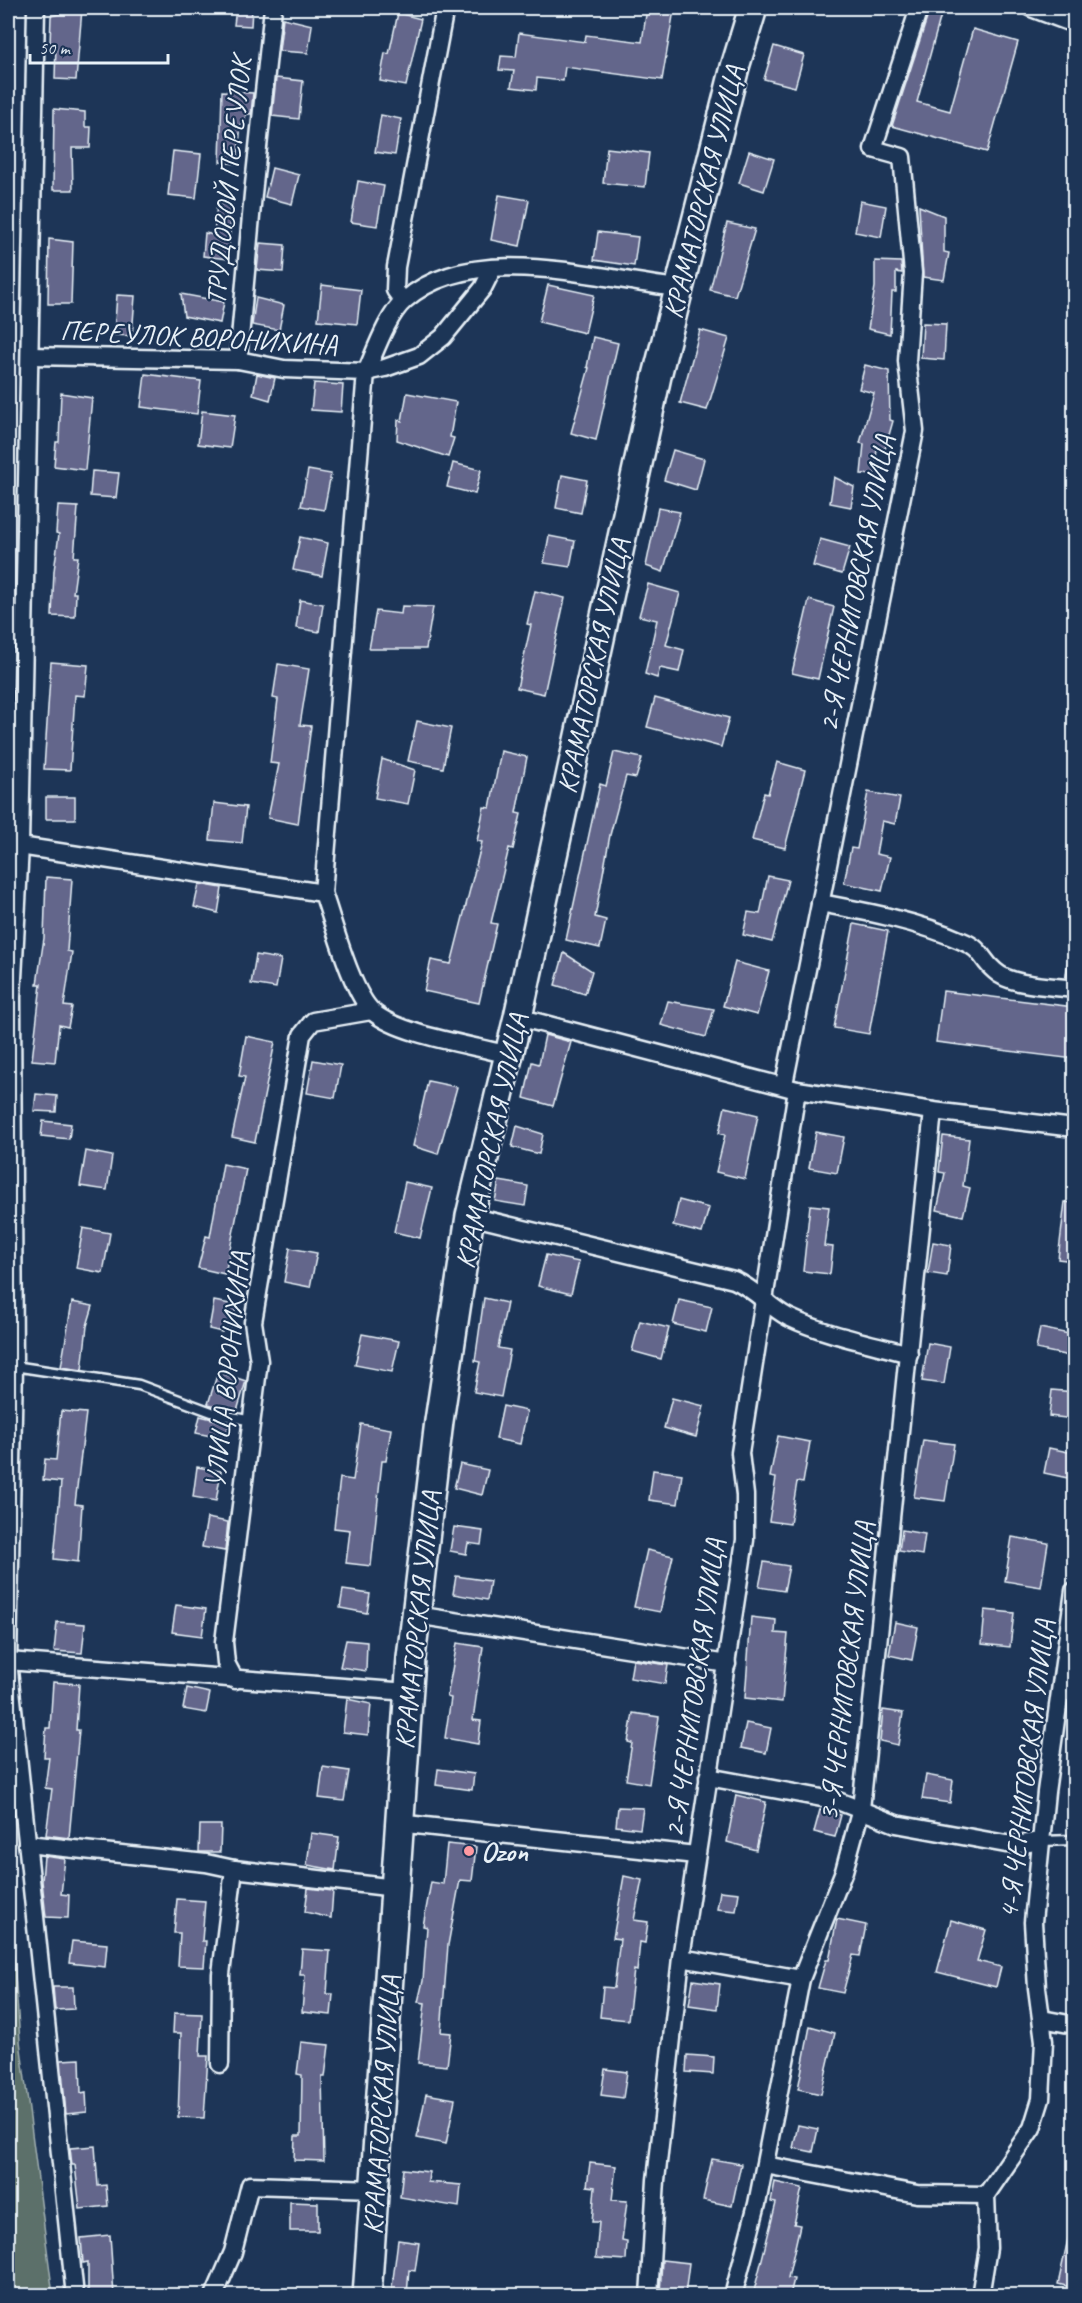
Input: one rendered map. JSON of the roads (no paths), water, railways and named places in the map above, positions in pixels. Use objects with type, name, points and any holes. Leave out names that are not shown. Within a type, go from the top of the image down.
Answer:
[{"type":"main road","name":"КРАМАТОРСКАЯ УЛИЦА","points":[[367,2295],[408,1692],[439,1421],[470,1216],[518,1017],[581,718],[678,288],[735,67],[753,8]]},
{"type":"street","points":[[36,8],[20,846],[12,997],[14,1365],[8,1661],[75,2295]]},
{"type":"street","name":"ТРУДОВОЙ ПЕРЕУЛОК","points":[[238,360],[252,194],[273,8]]},
{"type":"street","points":[[403,301],[395,290],[396,267],[445,8]]},
{"type":"street","name":"2-Я ЧЕРНИГОВСКАЯ УЛИЦА","points":[[649,2295],[656,2180],[681,1958],[745,1540],[745,1495],[740,1453],[765,1299],[790,1087],[820,903],[915,431],[907,361],[913,273],[902,157],[873,149],[919,8]]},
{"type":"street","points":[[1031,8],[1074,24]]},
{"type":"street","name":"ПЕРЕУЛОК ВОРОНИХИНА","points":[[366,372],[385,331],[403,301],[438,278],[493,268],[531,267],[678,288]]},
{"type":"street","name":"ПЕРЕУЛОК ВОРОНИХИНА","points":[[30,356],[238,360],[284,369],[366,372],[386,368],[419,356],[443,337],[483,288],[493,268]]},
{"type":"street","points":[[366,372],[323,893],[357,987],[371,1011],[391,1024],[509,1055]]},
{"type":"street","points":[[20,846],[323,893]]},
{"type":"street","points":[[820,903],[920,925],[980,950],[994,971],[1008,980],[1072,989]]},
{"type":"street","name":"УЛИЦА ВОРОНИХИНА","points":[[235,1680],[226,1663],[224,1642],[259,1361],[253,1322],[302,1035],[313,1021],[371,1011]]},
{"type":"street","points":[[518,1017],[790,1087],[933,1111],[1074,1128]]},
{"type":"street","name":"3-Я ЧЕРНИГОВСКАЯ УЛИЦА","points":[[733,2295],[765,2164],[801,1979],[844,1871],[861,1809],[933,1111]]},
{"type":"street","points":[[470,1216],[734,1280],[752,1288],[786,1316],[811,1326],[909,1354]]},
{"type":"street","name":"4-Я ЧЕРНИГОВСКАЯ УЛИЦА","points":[[986,2194],[1032,2127],[1041,2099],[1042,2019],[1037,1988],[1033,1922],[1040,1840],[1067,1696],[1074,1591]]},
{"type":"street","points":[[416,1615],[727,1664]]},
{"type":"street","points":[[8,1661],[408,1692]]},
{"type":"street","points":[[708,1777],[838,1801],[896,1824],[1006,1844],[1023,1844],[1040,1840]]},
{"type":"street","points":[[398,1823],[696,1855]]},
{"type":"street","points":[[27,1844],[206,1863],[234,1869],[394,1888]]},
{"type":"street","points":[[220,2064],[221,1974],[234,1869]]},
{"type":"street","points":[[681,1958],[801,1979]]},
{"type":"street","points":[[1042,2019],[1074,2025]]},
{"type":"street","points":[[765,2164],[917,2194],[986,2194],[988,2248],[980,2295]]},
{"type":"street","points":[[214,2295],[233,2252],[250,2185],[375,2189]]},
{"type":"lane","points":[[1072,989],[1074,958]]},
{"type":"lane","points":[[14,1365],[139,1385],[217,1414],[252,1421]]},
{"type":"lane","points":[[1040,1840],[1074,1840]]},
{"type":"place","name":"Ozon","points":[[469,1851]]}]
